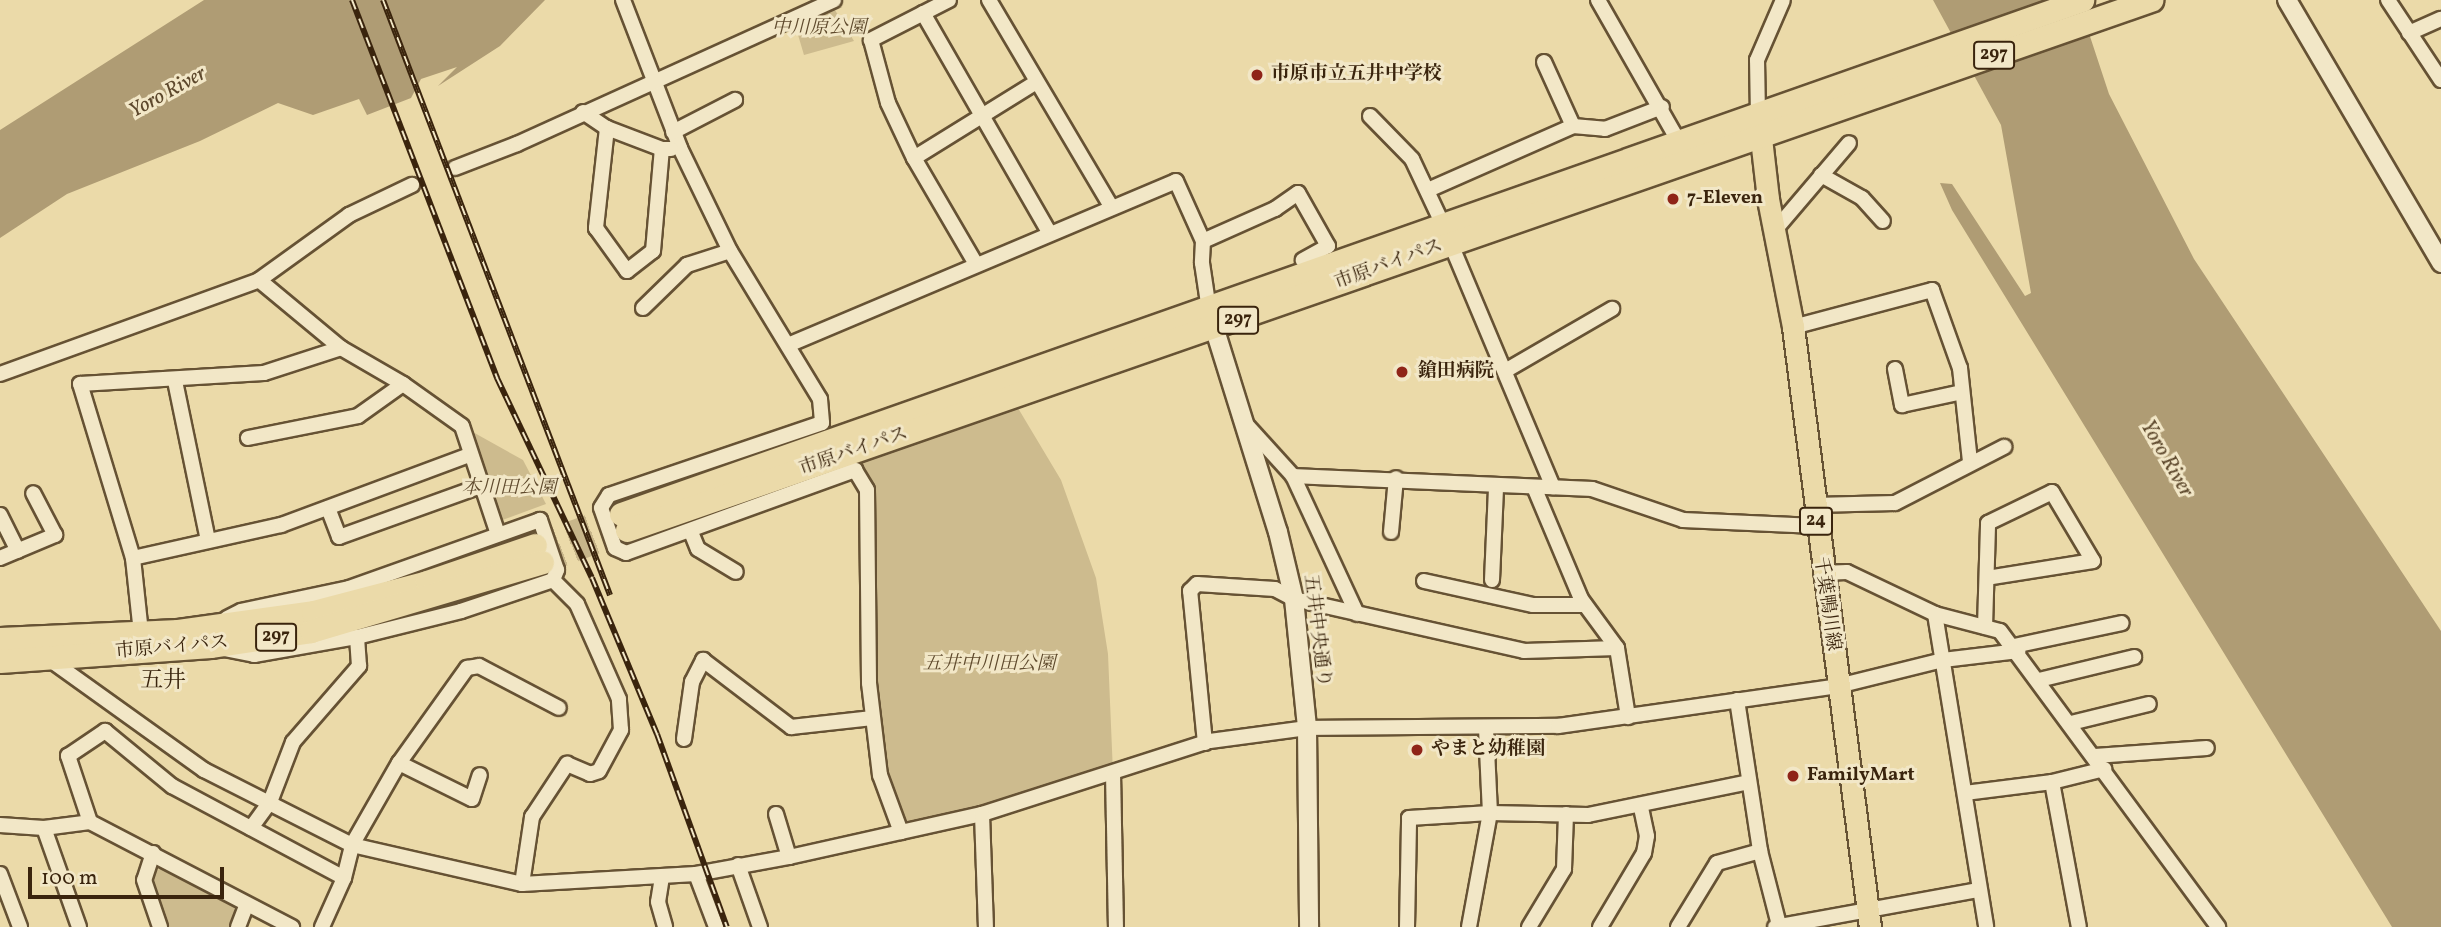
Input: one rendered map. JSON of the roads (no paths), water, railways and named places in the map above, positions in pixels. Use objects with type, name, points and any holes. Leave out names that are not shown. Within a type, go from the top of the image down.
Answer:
[{"type":"highway","name":"市原バイパス","points":[[624,522],[1211,320],[1447,234],[1760,126],[2082,0]]},
{"type":"highway","name":"市原バイパス","points":[[1842,96],[2146,2]]},
{"type":"highway","name":"市原バイパス","points":[[1447,234],[1680,144],[1760,126]]},
{"type":"highway","name":"市原バイパス","points":[[0,661],[47,658],[358,620],[543,562]]},
{"type":"highway","name":"市原バイパス","points":[[0,639],[141,633],[208,637]]},
{"type":"main road","name":"千葉鴨川線","points":[[1760,126],[1793,327],[1821,573],[1868,918]]},
{"type":"street","points":[[623,0],[656,78],[680,148],[730,251],[820,399],[822,423],[609,495],[601,508],[615,548],[626,553],[691,532],[855,470],[867,490],[873,718],[880,775],[901,832]]},
{"type":"street","points":[[454,168],[834,0]]},
{"type":"street","points":[[949,0],[872,40],[888,103],[914,159],[976,264]]},
{"type":"street","points":[[989,0],[1035,83],[1111,206]]},
{"type":"street","points":[[1598,0],[1662,107],[1680,144]]},
{"type":"street","points":[[1760,126],[1757,61],[1783,0]]},
{"type":"street","points":[[2287,0],[2441,263]]},
{"type":"street","points":[[2388,0],[2441,80]]},
{"type":"street","points":[[923,13],[979,117],[1049,232]]},
{"type":"street","points":[[2409,33],[2441,19]]},
{"type":"street","points":[[1544,62],[1573,126]]},
{"type":"street","points":[[914,159],[1035,83]]},
{"type":"street","points":[[673,132],[735,100]]},
{"type":"street","points":[[1428,190],[1573,126],[1605,129],[1662,107]]},
{"type":"street","points":[[583,113],[607,128],[662,149],[680,148]]},
{"type":"street","points":[[1370,116],[1412,159],[1428,190],[1553,487]]},
{"type":"street","points":[[607,128],[596,228],[627,271],[653,251],[662,149]]},
{"type":"street","points":[[1775,230],[1849,143]]},
{"type":"street","points":[[1821,175],[1863,198],[1883,221]]},
{"type":"street","points":[[788,345],[1049,232],[1176,181],[1203,241],[1202,263],[1211,320]]},
{"type":"street","points":[[0,374],[259,280],[349,215],[412,185]]},
{"type":"street","points":[[1203,241],[1276,209],[1298,193],[1328,246],[1303,260]]},
{"type":"street","points":[[643,309],[687,265],[730,251]]},
{"type":"street","points":[[259,280],[341,348],[403,384],[462,426],[469,455],[498,534]]},
{"type":"street","points":[[1793,327],[1932,290],[1960,368],[1970,462]]},
{"type":"street","points":[[1505,372],[1612,309]]},
{"type":"street","name":"五井中央通り","points":[[1211,320],[1279,531],[1294,599],[1307,727],[1309,927]]},
{"type":"street","points":[[141,633],[133,558],[80,384],[175,381],[264,373],[341,348]]},
{"type":"street","points":[[1895,369],[1902,405],[1962,391]]},
{"type":"street","points":[[175,381],[208,541]]},
{"type":"street","points":[[248,438],[358,416],[403,384]]},
{"type":"street","points":[[1242,420],[1293,477],[1357,614]]},
{"type":"street","points":[[1293,477],[1396,478],[1496,487],[1592,489],[1683,520],[1815,516],[1895,503],[1970,462],[2004,447]]},
{"type":"street","points":[[133,558],[281,526],[469,455]]},
{"type":"street","points":[[1391,532],[1396,478]]},
{"type":"street","points":[[328,508],[339,537],[481,486]]},
{"type":"street","points":[[1492,580],[1496,487]]},
{"type":"street","points":[[1534,487],[1585,605],[1617,648],[1628,718]]},
{"type":"street","points":[[1985,627],[1988,523],[2052,492],[2093,561],[1987,579]]},
{"type":"street","points":[[0,558],[55,535],[33,493]]},
{"type":"street","points":[[0,515],[18,551]]},
{"type":"street","points":[[540,520],[557,570],[543,562],[461,611],[357,637],[254,656],[208,637],[241,611],[349,588],[540,520]]},
{"type":"street","points":[[691,532],[698,549],[736,572]]},
{"type":"street","points":[[522,884],[532,817],[567,764],[590,774],[599,771],[621,730],[619,699],[577,604],[543,562]]},
{"type":"street","points":[[1821,573],[1847,572],[1935,614],[2000,631],[2071,723],[2218,927]]},
{"type":"street","points":[[1424,581],[1533,606],[1585,605]]},
{"type":"street","points":[[1205,743],[1190,591],[1197,584],[1275,589],[1294,599],[1524,651],[1617,648]]},
{"type":"street","points":[[1935,614],[1986,927]]},
{"type":"street","points":[[47,658],[204,770],[352,845],[522,884],[696,874],[789,857],[982,814],[1205,743],[1307,727],[1486,728],[1628,718],[1737,699],[1838,686],[1943,660],[2016,649],[2122,623]]},
{"type":"street","points":[[251,828],[270,802],[293,742],[359,666],[357,637]]},
{"type":"street","points":[[2039,680],[2134,657]]},
{"type":"street","points":[[684,739],[692,682],[703,660],[791,727],[873,718]]},
{"type":"street","points":[[323,927],[344,878],[352,845],[399,763],[467,668],[479,666],[559,708]]},
{"type":"street","points":[[1737,699],[1760,851],[1777,926],[1868,918],[1979,890]]},
{"type":"street","points":[[2071,723],[2149,704]]},
{"type":"street","points":[[1469,927],[1490,813],[1486,728]]},
{"type":"street","points":[[90,822],[68,755],[105,731],[173,786],[344,878]]},
{"type":"street","points":[[2095,756],[2207,748]]},
{"type":"street","points":[[399,763],[472,799],[480,775]]},
{"type":"street","points":[[1965,793],[2052,782],[2104,769]]},
{"type":"street","points":[[1113,773],[1116,927]]},
{"type":"street","points":[[1407,927],[1409,818],[1490,813],[1588,816],[1641,807],[1749,782]]},
{"type":"street","points":[[2052,782],[2079,927]]},
{"type":"street","points":[[1600,927],[1644,853],[1647,836],[1641,807]]},
{"type":"street","points":[[776,814],[789,857]]},
{"type":"street","points":[[982,814],[986,927]]},
{"type":"street","points":[[1529,927],[1564,869],[1566,814]]},
{"type":"street","points":[[0,825],[44,828],[90,822],[153,853],[246,906],[292,927]]},
{"type":"street","points":[[44,828],[79,927]]},
{"type":"street","points":[[1678,927],[1717,863],[1760,851]]},
{"type":"street","points":[[153,853],[144,880],[160,927]]},
{"type":"street","points":[[738,865],[760,927]]},
{"type":"street","points":[[0,874],[20,927]]},
{"type":"street","points":[[696,874],[716,927]]},
{"type":"street","points":[[662,877],[658,902],[665,927]]},
{"type":"street","points":[[239,927],[246,906]]},
{"type":"water","name":"Yoro River","points":[[204,0],[545,0],[500,46],[438,86],[457,67],[421,79],[411,98],[367,115],[359,99],[313,115],[278,103],[200,141],[67,194],[0,238],[0,130]]},
{"type":"water","name":"Yoro River","points":[[1933,0],[2078,0],[2109,94],[2194,259],[2441,631],[2441,927],[2392,927],[1952,210],[1940,183],[1952,184],[2025,296],[2031,293],[2001,125]]},
{"type":"tunnel","points":[[535,545],[621,514]]},
{"type":"tunnel","points":[[542,562],[627,530]]},
{"type":"railway","points":[[352,0],[497,378],[592,578],[657,734],[727,927]]},
{"type":"railway","points":[[383,0],[610,595]]},
{"type":"place","name":"市原市立五井中学校","points":[[1257,75]]},
{"type":"place","name":"7-Eleven","points":[[1673,199]]},
{"type":"place","name":"鎗田病院","points":[[1402,372]]},
{"type":"place","name":"やまと幼稚園","points":[[1417,750]]},
{"type":"place","name":"FamilyMart","points":[[1793,776]]},
{"type":"district","name":"五井","points":[[163,681]]},
{"type":"park label","name":"中川原公園","points":[[819,29]]},
{"type":"park label","name":"本川田公園","points":[[509,489]]},
{"type":"park label","name":"五井中川田公園","points":[[989,665]]}]
